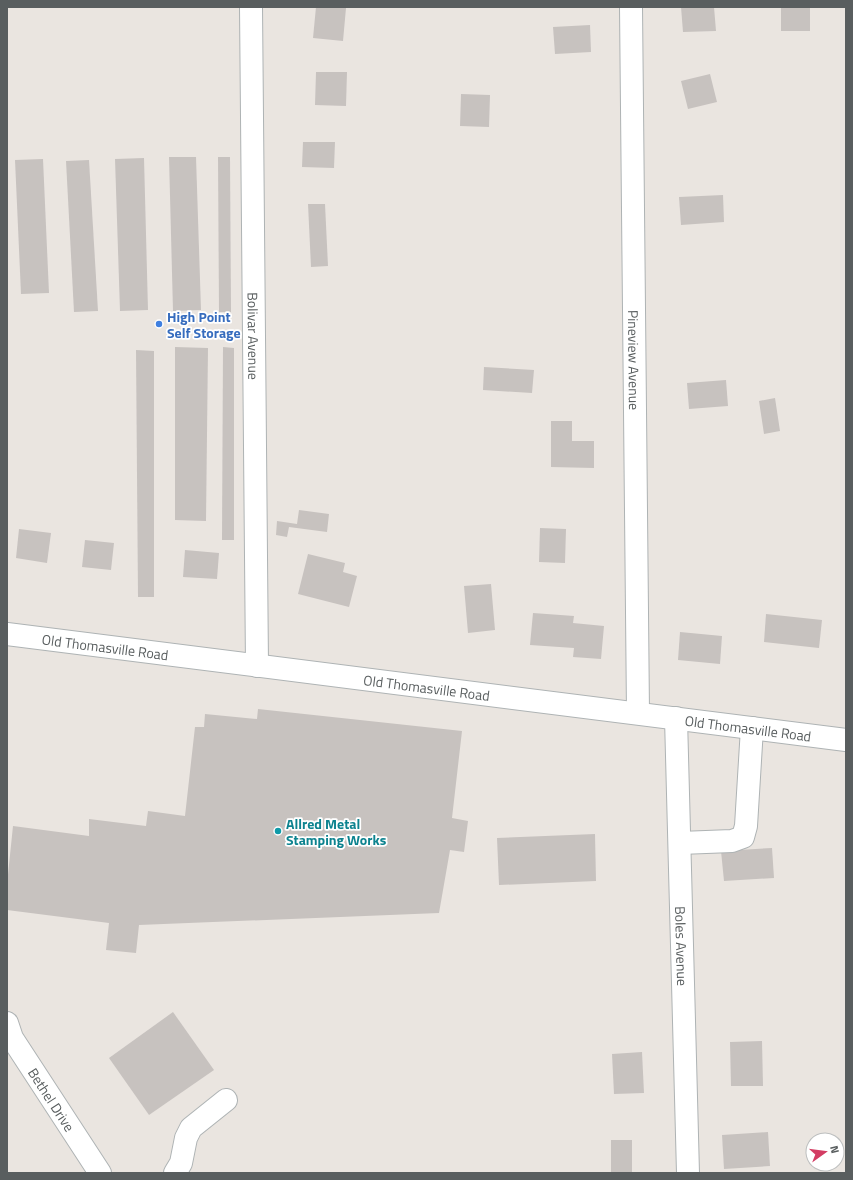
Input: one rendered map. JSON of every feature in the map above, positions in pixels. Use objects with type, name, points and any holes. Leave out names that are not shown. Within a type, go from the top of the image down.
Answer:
[{"type":"street","name":"Bolivar Avenue","points":[[251,7],[257,666]]},
{"type":"street","name":"Pineview Avenue","points":[[631,7],[638,713]]},
{"type":"street","name":"Old Thomasville Road","points":[[7,634],[846,740]]},
{"type":"street","name":"Boles Avenue","points":[[676,718],[688,1173]]},
{"type":"street","points":[[680,843],[732,841],[743,837],[746,826],[752,728]]},
{"type":"street","name":"Bethel Drive","points":[[7,1023],[12,1038],[100,1173]]},
{"type":"street","points":[[175,1173],[181,1163],[186,1138],[191,1128],[226,1100]]},
{"type":"building","points":[[316,7],[346,8],[343,41],[313,38]]},
{"type":"building","points":[[681,7],[714,7],[716,31],[683,32]]},
{"type":"building","points":[[781,7],[810,7],[810,31],[781,31]]},
{"type":"building","points":[[590,25],[591,52],[555,54],[553,27]]},
{"type":"building","points":[[316,72],[347,72],[346,106],[315,105]]},
{"type":"building","points":[[710,74],[717,102],[688,109],[681,81]]},
{"type":"building","points":[[461,94],[490,95],[489,127],[460,126]]},
{"type":"building","points":[[303,142],[335,142],[334,168],[302,167]]},
{"type":"building","points":[[169,157],[196,157],[201,310],[173,311]]},
{"type":"building","points":[[218,157],[230,157],[231,312],[219,312]]},
{"type":"building","points":[[144,158],[148,310],[120,311],[115,159]]},
{"type":"building","points":[[43,159],[49,293],[21,294],[15,160]]},
{"type":"building","points":[[89,160],[98,311],[74,312],[66,161]]},
{"type":"building","points":[[723,195],[724,222],[681,225],[679,197]]},
{"type":"building","points":[[308,204],[325,204],[328,266],[311,267]]},
{"type":"building","points":[[175,347],[208,348],[206,521],[175,520]]},
{"type":"building","points":[[223,347],[234,348],[234,540],[222,540]]},
{"type":"building","points":[[136,350],[154,351],[154,597],[138,597]]},
{"type":"building","points":[[484,367],[534,370],[532,393],[483,390]]},
{"type":"building","points":[[726,380],[728,406],[689,409],[687,383]]},
{"type":"building","points":[[775,398],[780,431],[764,434],[759,401]]},
{"type":"building","points":[[551,421],[572,421],[572,441],[594,441],[594,468],[551,467]]},
{"type":"building","points":[[299,510],[329,514],[327,532],[289,527],[287,537],[276,535],[277,521],[297,524]]},
{"type":"building","points":[[540,528],[566,529],[565,563],[539,562]]},
{"type":"building","points":[[19,529],[51,533],[47,563],[16,558]]},
{"type":"building","points":[[85,540],[114,543],[111,570],[82,567]]},
{"type":"building","points":[[185,550],[219,553],[217,579],[183,577]]},
{"type":"building","points":[[308,554],[345,563],[343,572],[357,576],[349,607],[298,594]]},
{"type":"building","points":[[491,584],[495,630],[468,633],[464,586]]},
{"type":"building","points":[[533,613],[574,616],[573,623],[604,626],[601,659],[573,657],[574,648],[530,645]]},
{"type":"building","points":[[766,614],[822,620],[819,648],[764,642]]},
{"type":"building","points":[[680,632],[722,636],[720,664],[678,660]]},
{"type":"building","name":"Allred Metal Stamping Works","points":[[258,709],[462,731],[452,818],[468,821],[464,852],[450,850],[439,913],[139,925],[136,953],[106,950],[109,923],[7,910],[7,884],[13,826],[89,836],[89,819],[146,826],[148,811],[185,816],[195,727],[204,727],[205,714],[257,719]]},
{"type":"building","points":[[595,834],[596,881],[499,885],[497,838]]},
{"type":"building","points":[[772,848],[774,878],[724,881],[721,851]]},
{"type":"building","points":[[173,1012],[214,1070],[149,1115],[109,1058]]},
{"type":"building","points":[[762,1041],[763,1086],[731,1086],[730,1042]]},
{"type":"building","points":[[642,1052],[644,1093],[614,1094],[612,1054]]},
{"type":"building","points":[[768,1132],[770,1166],[724,1169],[722,1135]]},
{"type":"building","points":[[611,1140],[632,1140],[632,1173],[611,1173]]},
{"type":"place","name":"High Point Self Storage","points":[[159,324]]},
{"type":"place","name":"Allred Metal Stamping Works","points":[[278,831]]}]
